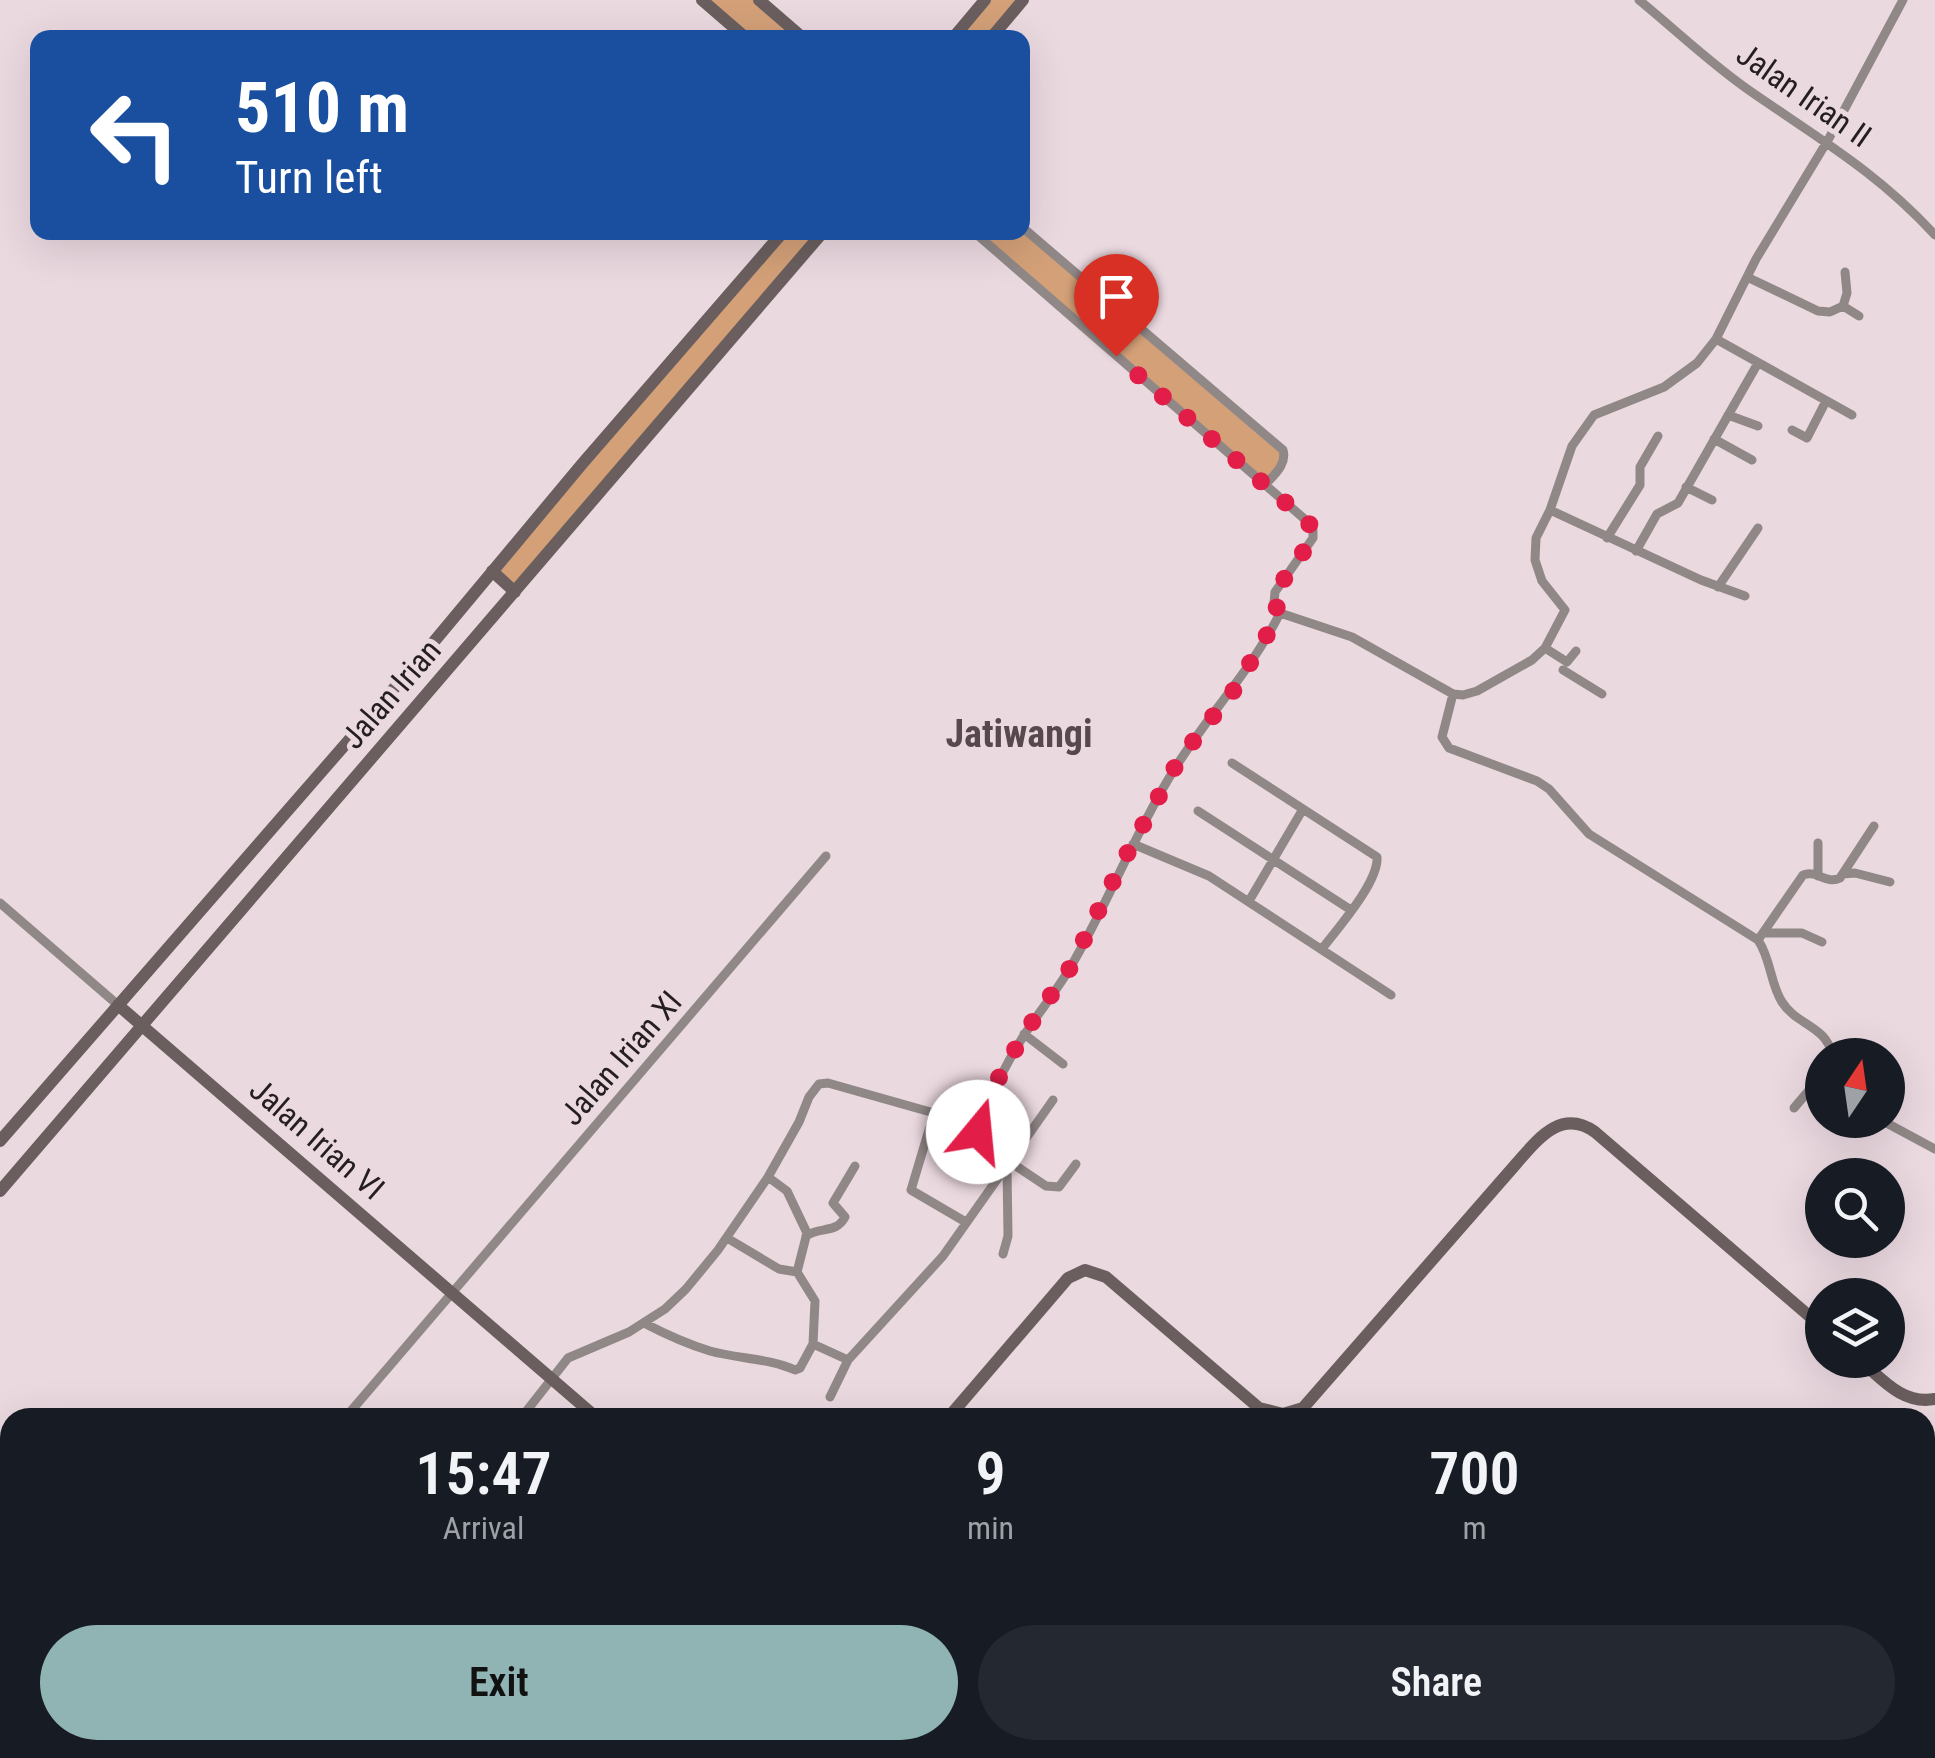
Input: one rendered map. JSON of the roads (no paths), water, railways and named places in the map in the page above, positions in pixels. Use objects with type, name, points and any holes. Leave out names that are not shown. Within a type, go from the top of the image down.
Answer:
[{"type":"street","points":[[702,0],[737,30]]},
{"type":"street","points":[[759,0],[793,30]]},
{"type":"street","points":[[960,30],[986,0]]},
{"type":"street","points":[[997,30],[1023,0]]},
{"type":"street","name":"Jalan Irian II","points":[[1639,0],[1732,78],[1828,140],[1890,189],[1935,235]]},
{"type":"street","points":[[983,240],[1266,484],[1313,530],[1308,548],[1275,592],[1274,603],[1280,613],[1352,637],[1453,694],[1477,691],[1532,660],[1544,648],[1565,610],[1542,582],[1536,538],[1572,446],[1586,424],[1605,408],[1641,398],[1684,374],[1716,338],[1903,0]]},
{"type":"street","points":[[1030,235],[1282,450],[1282,464],[1266,484]]},
{"type":"street","name":"Jalan Irian","points":[[0,1141],[417,662],[776,240]]},
{"type":"street","name":"Jalan Irian","points":[[0,1190],[816,240]]},
{"type":"street","points":[[1747,277],[1818,311],[1830,312],[1843,306],[1847,293],[1845,272]]},
{"type":"street","points":[[1843,306],[1859,316]]},
{"type":"street","points":[[1716,338],[1852,416]]},
{"type":"street","points":[[1636,551],[1657,514],[1678,502],[1758,363]]},
{"type":"street","points":[[1792,430],[1807,438],[1826,401]]},
{"type":"street","points":[[1728,415],[1758,426]]},
{"type":"street","points":[[1607,538],[1640,485],[1640,467],[1658,436]]},
{"type":"street","points":[[1714,439],[1752,460]]},
{"type":"street","points":[[1686,487],[1712,500]]},
{"type":"street","points":[[1550,510],[1718,588],[1745,596]]},
{"type":"street","points":[[1718,588],[1758,528]]},
{"type":"street","points":[[492,571],[514,592]]},
{"type":"street","points":[[528,1408],[573,1354],[644,1324],[686,1289],[768,1177],[819,1084],[828,1083],[934,1113],[972,1114],[985,1102],[1024,1034],[1070,968],[1180,758],[1234,690],[1280,613]]},
{"type":"street","points":[[1544,648],[1563,670],[1602,694]]},
{"type":"street","points":[[1563,670],[1576,651]]},
{"type":"street","points":[[1453,694],[1442,737],[1449,748],[1537,781],[1549,789],[1588,834],[1761,937],[1799,933],[1822,942]]},
{"type":"street","points":[[1232,763],[1377,857],[1378,865],[1322,949]]},
{"type":"street","points":[[1249,901],[1303,809]]},
{"type":"street","points":[[1198,812],[1351,910]]},
{"type":"street","points":[[1761,937],[1803,875],[1835,881],[1844,874],[1874,826]]},
{"type":"street","points":[[1818,843],[1818,876]]},
{"type":"street","points":[[1132,844],[1210,876],[1392,995]]},
{"type":"street","name":"Jalan Irian XI","points":[[354,1408],[826,856]]},
{"type":"street","points":[[1844,874],[1859,873],[1890,882]]},
{"type":"street","name":"Jalan Irian VI","points":[[0,904],[585,1408]]},
{"type":"street","points":[[1761,937],[1781,1001],[1792,1014],[1826,1038]]},
{"type":"street","points":[[1024,1034],[1063,1064]]},
{"type":"street","points":[[1794,1108],[1805,1095]]},
{"type":"street","points":[[830,1396],[848,1360],[884,1316],[931,1270],[1053,1100]]},
{"type":"street","points":[[934,1113],[911,1190],[964,1221]]},
{"type":"street","points":[[972,1114],[982,1138],[1009,1165],[1055,1189],[1076,1164]]},
{"type":"street","points":[[1303,1408],[1526,1152],[1548,1130],[1566,1123],[1590,1128],[1805,1312]]},
{"type":"street","points":[[1905,1133],[1935,1149]]},
{"type":"street","points":[[1004,1254],[1009,1165]]},
{"type":"street","points":[[806,1236],[817,1229],[834,1230],[841,1225],[845,1217],[833,1203],[856,1166]]},
{"type":"street","points":[[644,1324],[710,1350],[800,1368],[813,1344],[814,1300],[797,1272],[806,1236],[787,1191],[768,1177]]},
{"type":"street","points":[[727,1238],[779,1269],[797,1272]]},
{"type":"street","points":[[957,1408],[1068,1278],[1085,1270],[1106,1277],[1258,1408]]},
{"type":"street","points":[[813,1344],[848,1360]]},
{"type":"street","points":[[1882,1378],[1903,1396],[1923,1401],[1935,1399]]},
{"type":"district","name":"Jatiwangi","points":[[1019,734]]}]
